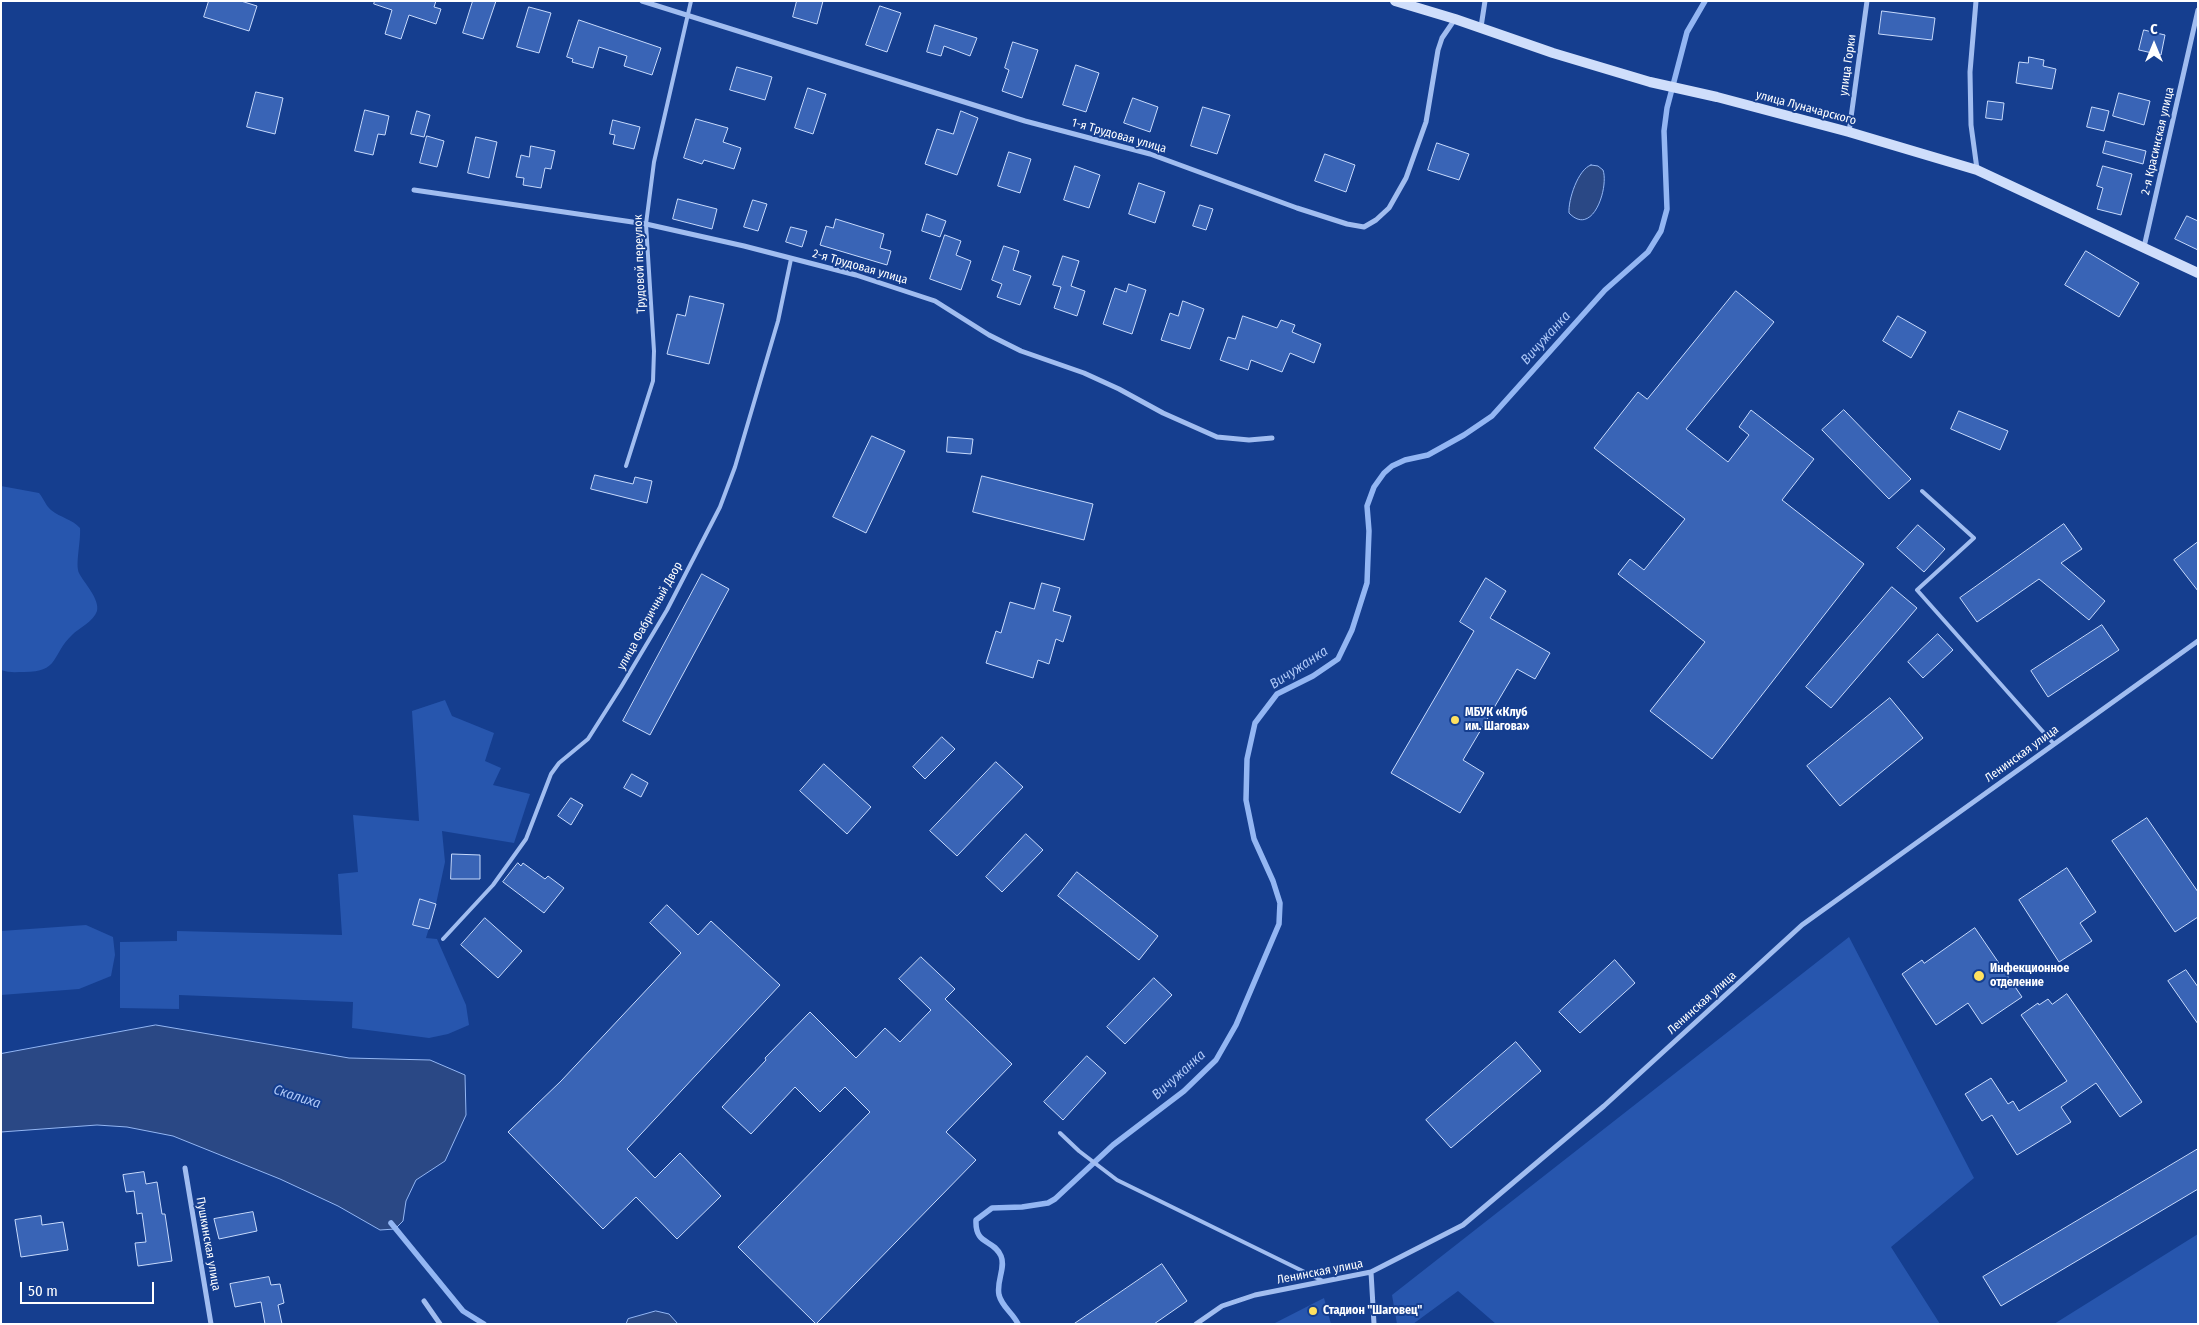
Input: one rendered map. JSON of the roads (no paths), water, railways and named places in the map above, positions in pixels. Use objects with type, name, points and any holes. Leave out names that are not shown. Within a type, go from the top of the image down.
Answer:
[{"type":"main road","name":"улица Луначарского","points":[[1395,1],[1481,27],[1553,53],[1650,82],[1717,97],[1849,132],[1977,170],[2198,273]]},
{"type":"street","name":"1-я Трудовая улица","points":[[642,1],[1025,121],[1150,154],[1297,208],[1364,227],[1376,220],[1389,208],[1406,178],[1426,122],[1438,50],[1442,38],[1455,19]]},
{"type":"street","points":[[1481,27],[1486,1]]},
{"type":"street","name":"улица Горки","points":[[1849,132],[1867,1]]},
{"type":"street","points":[[1976,1],[1970,72],[1971,125],[1977,170]]},
{"type":"street","name":"2-я Красинская улица","points":[[2144,247],[2198,10]]},
{"type":"street","name":"2-я Трудовая улица","points":[[414,190],[646,224],[872,280],[935,301],[989,335],[1021,351],[1084,373],[1179,421],[1217,437],[1249,440],[1272,438]]},
{"type":"street","name":"Ленинская улица","points":[[1196,1324],[1222,1306],[1256,1295],[1371,1272],[1463,1224],[1604,1106],[1802,925],[2053,743],[2198,641]]},
{"type":"street","name":"Пушкинская улица","points":[[185,1168],[211,1324]]},
{"type":"street","points":[[1371,1272],[1374,1324]]},
{"type":"street","points":[[424,1300],[440,1324]]},
{"type":"lane","name":"Трудовой переулок","points":[[626,466],[653,381],[654,351],[646,224],[654,162],[692,1]]},
{"type":"lane","name":"улица Фабричный Двор","points":[[444,939],[493,885],[526,840],[551,774],[559,763],[588,739],[621,687],[667,610],[720,507],[735,467],[778,321],[791,259]]},
{"type":"lane","points":[[1922,491],[1974,538],[1917,590],[2053,743]]},
{"type":"lane","points":[[1060,1133],[1079,1151],[1117,1180],[1323,1282]]},
{"type":"water","points":[[1591,165],[1598,166],[1603,170],[1604,187],[1601,198],[1592,215],[1585,219],[1578,219],[1569,213],[1570,201],[1582,172]]},
{"type":"water","points":[[156,1025],[349,1058],[430,1060],[465,1075],[466,1115],[445,1161],[416,1180],[406,1201],[403,1221],[395,1229],[380,1230],[338,1206],[280,1179],[173,1136],[127,1127],[97,1125],[1,1132],[1,1054]]},
{"type":"water","points":[[656,1311],[669,1314],[678,1324],[626,1324],[628,1319]]},
{"type":"waterway","name":"Вичужанка","points":[[1018,1324],[999,1295],[1001,1256],[994,1246],[978,1234],[976,1220],[992,1208],[1022,1207],[1048,1203],[1055,1199],[1113,1145],[1184,1091],[1216,1060],[1236,1025],[1279,924],[1280,903],[1273,881],[1254,839],[1246,800],[1247,759],[1255,723],[1277,694],[1313,676],[1338,659],[1352,630],[1367,583],[1369,531],[1367,506],[1374,487],[1384,473],[1392,466],[1405,460],[1428,455],[1464,435],[1492,416],[1605,290],[1648,252],[1661,231],[1667,209],[1664,131],[1667,108],[1687,32],[1705,1]]},
{"type":"waterway","name":"Скалиха","points":[[391,1223],[463,1311],[484,1324]]},
{"type":"place","name":"МБУК «Клуб им. Шагова»","points":[[1455,720]]},
{"type":"place","name":"Инфекционное отделение","points":[[1979,976]]},
{"type":"place","name":"Стадион \"Шаговец\"","points":[[1313,1311]]}]
